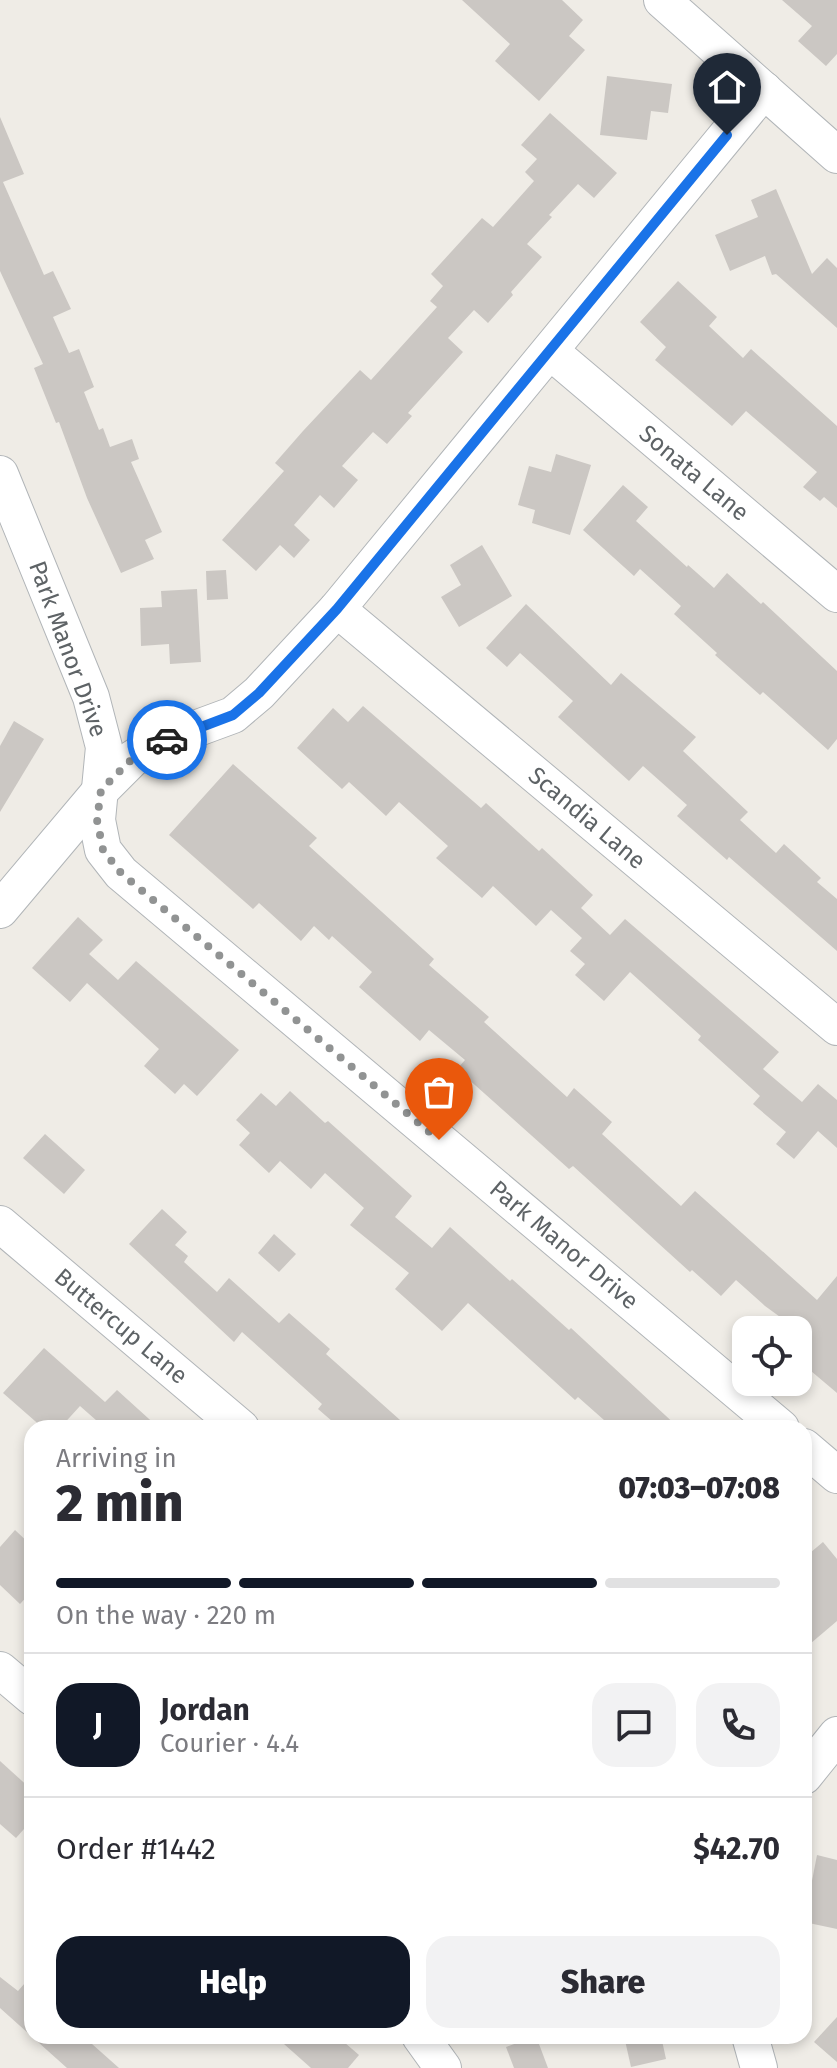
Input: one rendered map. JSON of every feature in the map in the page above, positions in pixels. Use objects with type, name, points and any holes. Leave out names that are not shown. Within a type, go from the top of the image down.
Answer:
[{"type":"street","points":[[662,0],[837,155]]},
{"type":"street","points":[[0,910],[101,790],[132,759],[157,743],[233,715],[259,693],[337,609],[764,90]]},
{"type":"street","name":"Sonata Lane","points":[[550,351],[837,594]]},
{"type":"street","name":"Park Manor Drive","points":[[0,474],[91,697],[104,747],[97,820],[103,850],[121,873],[771,1420]]},
{"type":"street","name":"Scandia Lane","points":[[337,609],[837,1027]]},
{"type":"street","name":"Buttercup Lane","points":[[0,1224],[232,1420]]},
{"type":"street","points":[[812,1454],[837,1475]]},
{"type":"street","points":[[0,1670],[24,1690]]},
{"type":"street","points":[[812,1766],[837,1735]]},
{"type":"street","points":[[426,2044],[443,2068]]},
{"type":"street","points":[[752,2044],[759,2068]]},
{"type":"building","points":[[462,0],[562,0],[583,20],[569,36],[585,50],[539,101],[495,61],[510,44]]},
{"type":"building","points":[[782,0],[837,0],[837,54],[826,66],[798,41],[812,26]]},
{"type":"building","points":[[607,76],[672,84],[668,113],[651,111],[647,140],[600,135]]},
{"type":"building","points":[[550,113],[617,173],[594,198],[578,184],[549,215],[552,217],[527,244],[542,257],[511,292],[513,295],[488,323],[474,310],[448,338],[463,352],[408,413],[412,416],[387,444],[373,432],[342,466],[358,480],[334,508],[320,495],[294,525],[310,540],[294,558],[280,545],[256,571],[222,540],[284,471],[275,463],[303,431],[360,370],[371,380],[437,307],[430,301],[443,286],[431,274],[482,218],[493,227],[534,181],[525,172],[537,159],[521,145]]},
{"type":"building","points":[[0,117],[24,174],[3,182],[44,275],[53,271],[71,309],[53,317],[69,353],[79,349],[94,387],[84,392],[99,430],[103,428],[110,447],[132,439],[139,459],[131,462],[162,532],[145,540],[154,559],[121,573],[34,368],[43,364],[0,271]]},
{"type":"building","points":[[776,189],[812,274],[827,258],[837,268],[837,328],[776,274],[772,275],[765,256],[730,271],[715,235],[758,217],[751,200]]},
{"type":"building","points":[[678,281],[717,317],[709,326],[743,358],[751,349],[837,426],[837,508],[824,497],[820,501],[803,487],[817,472],[746,411],[732,426],[655,360],[666,347],[640,322]]},
{"type":"building","points":[[556,454],[591,465],[570,535],[532,523],[535,510],[518,505],[529,466],[551,472]]},
{"type":"building","points":[[623,485],[648,507],[636,521],[687,567],[714,588],[727,573],[837,671],[837,739],[828,750],[763,692],[760,695],[715,655],[717,653],[674,614],[681,606],[640,569],[634,576],[583,530]]},
{"type":"building","points":[[482,545],[512,596],[459,627],[441,597],[461,585],[450,565]]},
{"type":"building","points":[[226,570],[228,599],[207,600],[206,571]]},
{"type":"building","points":[[197,589],[201,662],[170,664],[169,644],[141,646],[140,608],[162,607],[161,591]]},
{"type":"building","points":[[526,604],[611,685],[621,673],[696,737],[683,751],[748,812],[740,820],[776,853],[784,844],[821,878],[817,882],[837,899],[837,951],[677,816],[687,805],[643,766],[629,781],[558,717],[573,701],[520,653],[507,667],[486,648]]},
{"type":"building","points":[[363,706],[481,808],[486,803],[539,851],[542,848],[593,895],[581,908],[610,935],[625,919],[779,1052],[763,1069],[802,1102],[818,1084],[837,1100],[837,1148],[818,1131],[794,1159],[776,1144],[786,1132],[753,1104],[760,1096],[698,1040],[701,1036],[630,972],[604,1001],[575,975],[585,964],[570,951],[582,938],[551,910],[536,926],[493,886],[482,898],[436,858],[448,846],[399,802],[386,816],[349,782],[342,789],[297,748],[333,708],[348,722]]},
{"type":"building","points":[[14,721],[44,739],[0,812],[0,746]]},
{"type":"building","points":[[233,764],[317,838],[309,846],[434,959],[429,965],[489,1017],[484,1022],[567,1097],[574,1088],[612,1122],[602,1134],[681,1206],[695,1191],[817,1300],[837,1276],[837,1393],[812,1372],[812,1316],[779,1316],[736,1280],[721,1296],[692,1270],[690,1272],[573,1166],[569,1169],[457,1069],[465,1060],[429,1030],[420,1041],[359,987],[372,972],[332,936],[329,940],[314,926],[301,941],[259,903],[253,909],[169,835]]},
{"type":"building","points":[[78,917],[103,940],[89,954],[118,980],[136,961],[239,1050],[197,1096],[184,1084],[175,1094],[144,1066],[159,1049],[87,983],[70,1002],[32,968]]},
{"type":"building","points":[[290,1091],[325,1123],[328,1121],[412,1196],[395,1217],[432,1248],[450,1227],[510,1281],[512,1279],[569,1330],[571,1328],[670,1420],[604,1420],[578,1397],[575,1400],[468,1303],[442,1331],[395,1289],[409,1273],[350,1225],[364,1208],[325,1173],[311,1189],[280,1161],[269,1173],[239,1145],[250,1133],[236,1120],[261,1093],[276,1106]]},
{"type":"building","points":[[45,1134],[85,1170],[64,1194],[23,1158]]},
{"type":"building","points":[[162,1209],[187,1232],[175,1245],[188,1256],[184,1262],[217,1292],[229,1278],[279,1323],[289,1313],[330,1349],[326,1354],[400,1420],[331,1420],[318,1409],[322,1404],[242,1332],[234,1342],[129,1244]]},
{"type":"building","points":[[274,1234],[296,1254],[279,1272],[258,1253]]},
{"type":"building","points":[[44,1348],[105,1402],[117,1390],[150,1420],[96,1420],[80,1406],[67,1420],[34,1420],[3,1393]]},
{"type":"building","points":[[15,1530],[24,1538],[24,1600],[20,1604],[0,1585],[0,1547]]},
{"type":"building","points":[[823,1542],[837,1559],[837,1621],[812,1642],[812,1551]]},
{"type":"building","points":[[0,1761],[24,1783],[24,1829],[16,1838],[0,1824]]},
{"type":"building","points":[[817,1855],[837,1860],[837,1929],[812,1924],[812,1881]]},
{"type":"building","points":[[0,1977],[18,1991],[24,1984],[24,2029],[0,2008]]},
{"type":"building","points":[[837,2017],[837,2062],[814,2042]]},
{"type":"building","points":[[40,2044],[92,2044],[119,2068],[67,2068]]},
{"type":"building","points":[[284,2044],[346,2044],[359,2055],[348,2068],[311,2068]]},
{"type":"building","points":[[539,2044],[548,2068],[514,2068],[506,2047]]},
{"type":"building","points":[[626,2044],[663,2044],[666,2059],[631,2067]]},
{"type":"way so far","points":[[167,740],[132,759],[101,790],[97,820],[103,850],[121,873],[439,1140]]},
{"type":"route","points":[[167,740],[233,715],[259,693],[337,609],[727,135]]}]
